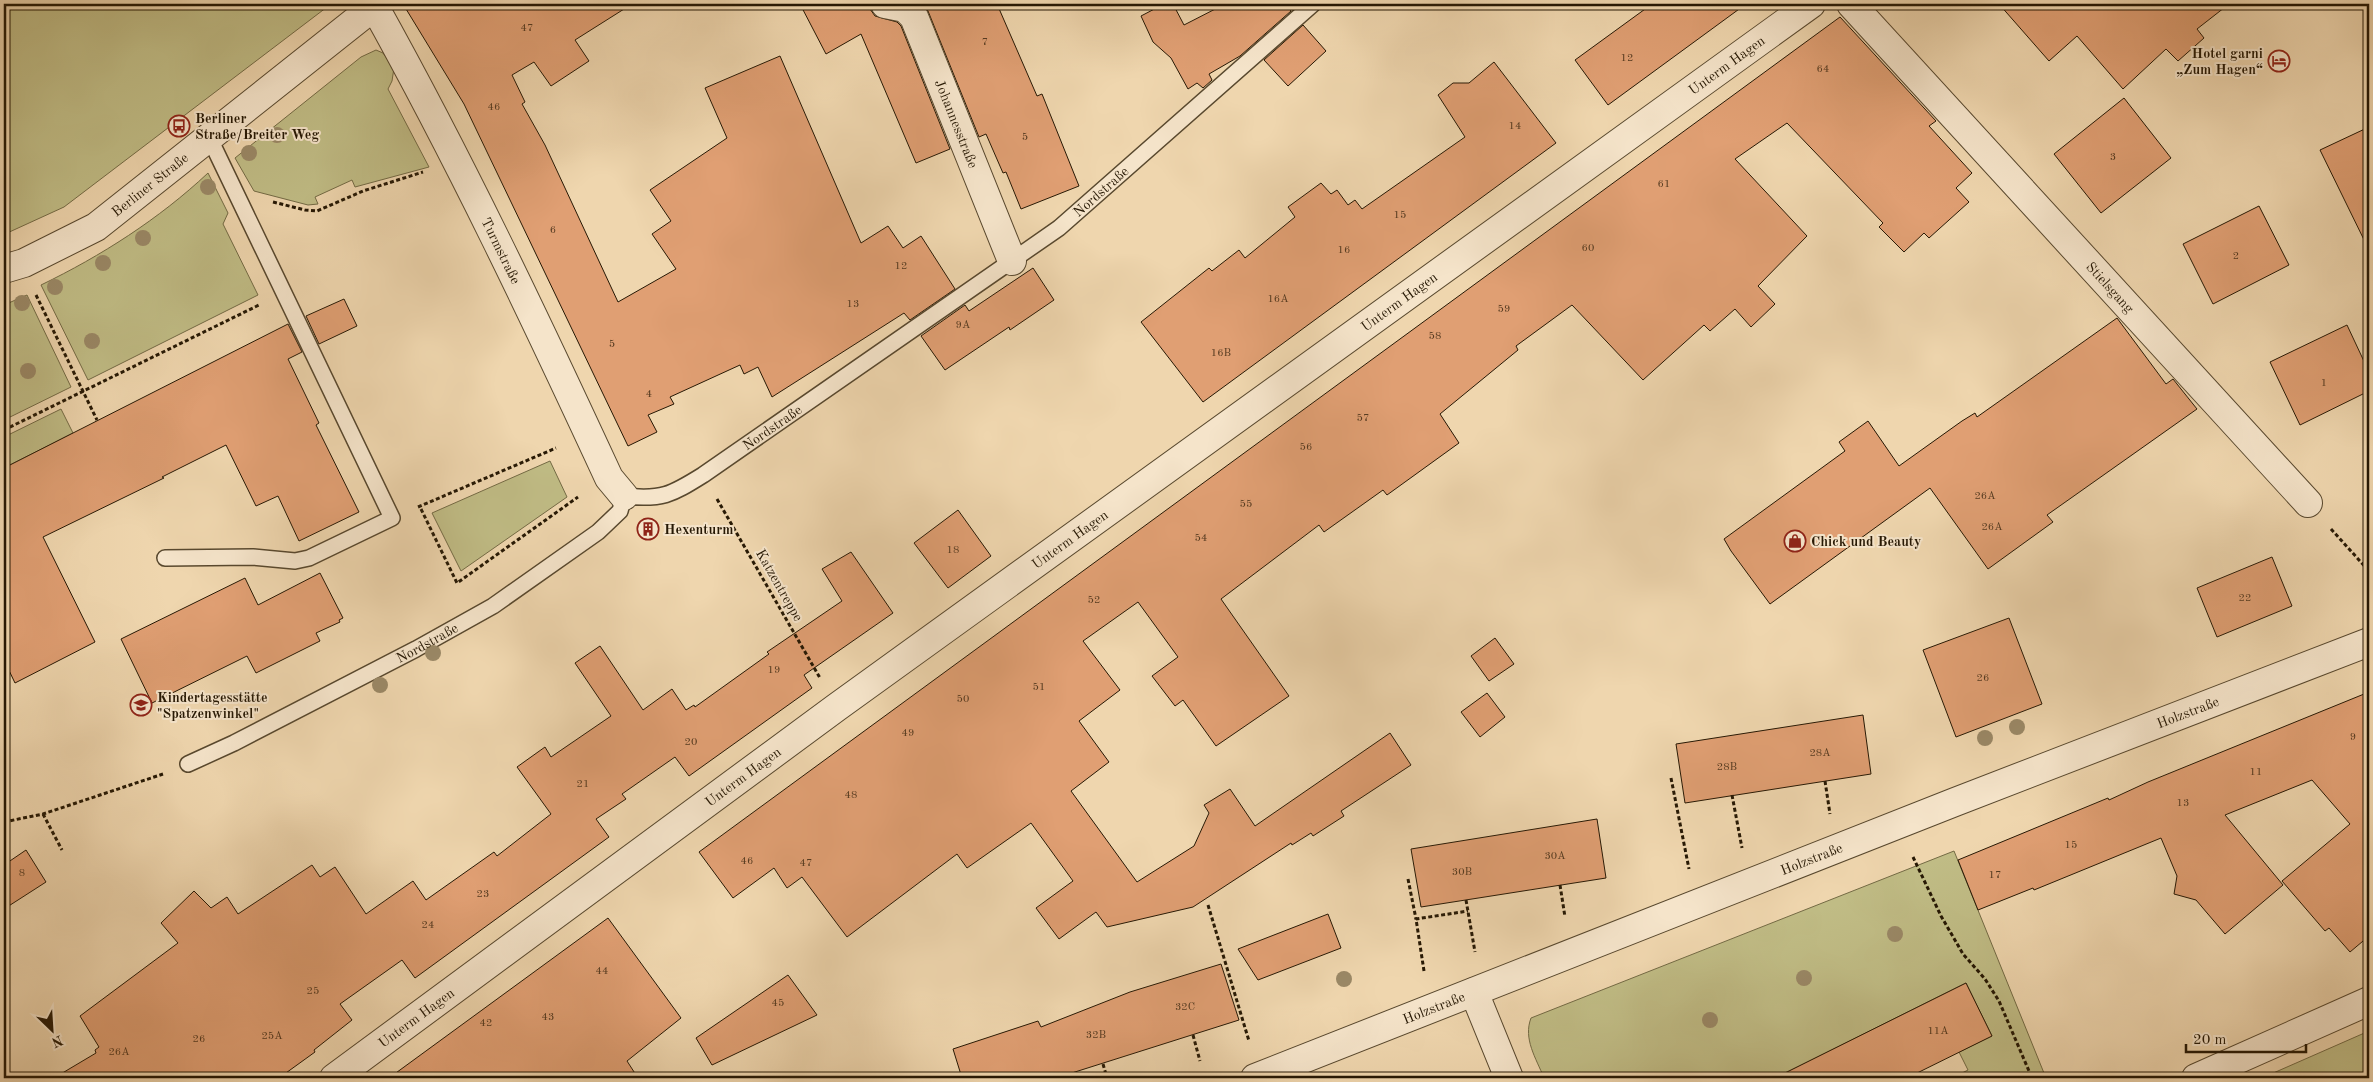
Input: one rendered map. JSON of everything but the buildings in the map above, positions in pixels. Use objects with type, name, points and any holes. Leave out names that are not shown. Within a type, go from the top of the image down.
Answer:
[{"type":"street","name":"Johannesstraße","points":[[885,4],[905,8],[914,17],[1012,261]]},
{"type":"street","name":"Unterm Hagen","points":[[334,1078],[837,707],[1811,4]]},
{"type":"street","name":"Stielsgang","points":[[1851,4],[2308,503]]},
{"type":"street","name":"Berliner Straße","points":[[4,269],[24,264],[96,227],[375,5]]},
{"type":"street","name":"Turmstraße","points":[[375,5],[457,161],[609,478],[624,496]]},
{"type":"street","name":"Holzstraße","points":[[1255,1078],[1955,802],[2369,642]]},
{"type":"street","points":[[1474,992],[1509,1078]]},
{"type":"street","points":[[2196,1078],[2369,1001]]},
{"type":"lane","name":"Nordstraße","points":[[188,764],[234,743],[408,654],[493,606],[598,532],[620,511],[624,496],[649,499],[666,496],[703,475],[1059,228],[1313,4]]},
{"type":"lane","points":[[165,558],[253,557],[295,560],[309,558],[392,518],[209,137]]},
{"type":"path","points":[[237,192],[305,210],[317,211],[363,191],[457,161]]},
{"type":"path","points":[[4,430],[285,293]]},
{"type":"path","points":[[41,306],[97,420]]},
{"type":"path","points":[[392,518],[556,448],[560,456]]},
{"type":"path","name":"Katzentreppe","points":[[703,475],[837,707]]},
{"type":"path","points":[[420,507],[458,583],[579,498],[575,490]]},
{"type":"path","points":[[2308,503],[2369,571]]},
{"type":"path","points":[[4,822],[43,814],[144,782],[188,764]]},
{"type":"path","points":[[1672,778],[1689,869]]},
{"type":"path","points":[[1825,781],[1830,814]]},
{"type":"path","points":[[1732,795],[1742,849]]},
{"type":"path","points":[[43,814],[62,850]]},
{"type":"path","points":[[1912,856],[1941,916],[1963,954],[1985,979],[1999,1001],[2032,1078]]},
{"type":"path","points":[[1408,879],[1424,971]]},
{"type":"path","points":[[1560,885],[1565,918]]},
{"type":"path","points":[[1466,900],[1475,952]]},
{"type":"path","points":[[1208,905],[1248,1041]]},
{"type":"path","points":[[1416,919],[1468,911]]},
{"type":"path","points":[[1193,1035],[1200,1061]]},
{"type":"path","points":[[1103,1064],[1107,1078]]},
{"type":"shaded area","points":[[4,4],[331,4],[64,207],[5,234]]},
{"type":"shaded area","points":[[376,50],[383,53],[394,68],[392,81],[388,89],[429,167],[355,187],[352,180],[315,197],[318,204],[308,205],[254,191],[235,158],[361,57]]},
{"type":"shaded area","points":[[208,173],[228,213],[223,224],[258,295],[88,380],[41,285],[86,262],[129,235],[170,206]]},
{"type":"shaded area","points":[[27,295],[71,387],[4,420],[4,305]]},
{"type":"shaded area","points":[[61,409],[73,433],[4,468],[4,437]]},
{"type":"shaded area","points":[[550,461],[567,497],[461,571],[432,513]]},
{"type":"shaded area","points":[[1954,851],[2046,1078],[1952,1078],[1968,1070],[1959,1052],[1992,1036],[1966,983],[1775,1078],[1544,1078],[1529,1041],[1531,1018]]},
{"type":"shaded area","points":[[2369,1031],[2369,1078],[2262,1078]]},
{"type":"place","name":"Hotel garni „Zum Hagen“","points":[[2279,61]]},
{"type":"place","name":"Berliner Straße/Breiter Weg","points":[[179,126]]},
{"type":"place","name":"Hexenturm","points":[[648,529]]},
{"type":"place","name":"Chick und Beauty","points":[[1795,541]]},
{"type":"place","name":"Kindertagesstätte \"Spatzenwinkel\"","points":[[141,705]]}]
